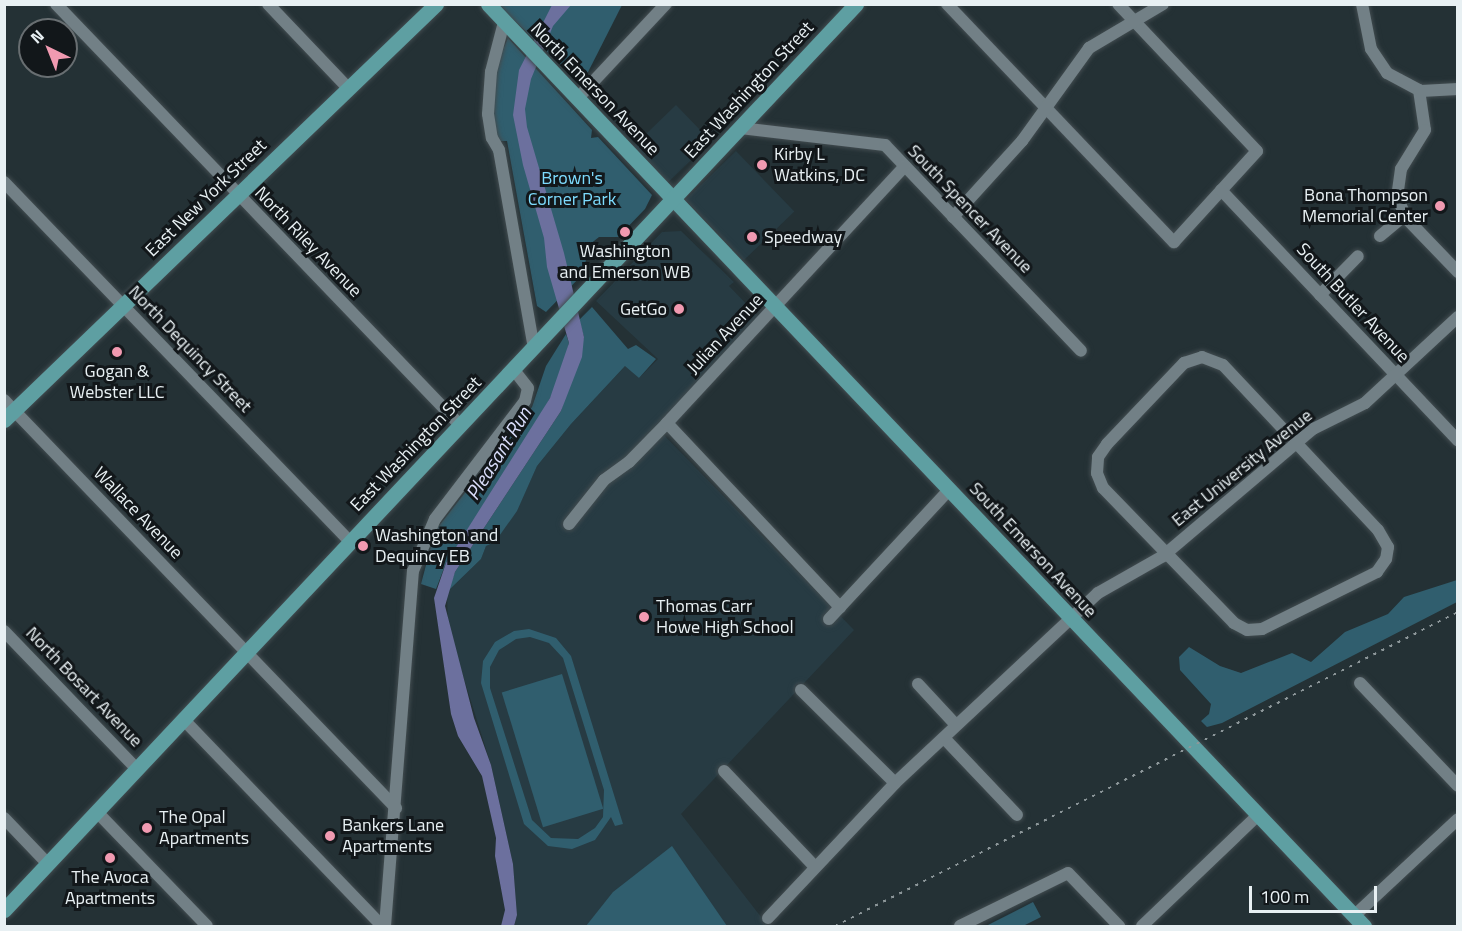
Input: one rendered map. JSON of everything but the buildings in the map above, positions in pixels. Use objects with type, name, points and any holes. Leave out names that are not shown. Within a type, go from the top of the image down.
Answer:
[{"type":"main road","name":"East New York Street","points":[[8,410],[123,305],[436,4]]},
{"type":"main road","name":"North Emerson Avenue","points":[[488,4],[674,200]]},
{"type":"main road","name":"East Washington Street","points":[[4,910],[856,4]]},
{"type":"main road","name":"South Emerson Avenue","points":[[674,200],[1359,921]]},
{"type":"street","name":"North Riley Avenue","points":[[56,4],[461,426]]},
{"type":"street","points":[[268,4],[348,88]]},
{"type":"street","points":[[577,99],[666,4]]},
{"type":"street","points":[[947,4],[1174,242],[1257,151],[1118,4]]},
{"type":"street","points":[[953,217],[1015,150],[1089,48],[1163,4]]},
{"type":"street","points":[[1362,4],[1369,41],[1379,63],[1397,81],[1419,90],[1458,89]]},
{"type":"street","points":[[504,22],[491,72],[488,114],[492,138],[499,150],[534,348]]},
{"type":"street","points":[[1419,90],[1426,126],[1421,142],[1399,177],[1398,197],[1405,215],[1458,272]]},
{"type":"street","name":"South Spencer Avenue","points":[[740,128],[885,145],[1081,351]]},
{"type":"street","name":"Julian Avenue","points":[[569,524],[604,480],[629,462],[667,423],[905,166]]},
{"type":"street","name":"North Dequincy Street","points":[[4,182],[350,542]]},
{"type":"street","name":"South Butler Avenue","points":[[1221,190],[1458,441]]},
{"type":"street","points":[[1380,236],[1405,215]]},
{"type":"street","points":[[1320,295],[1358,256]]},
{"type":"street","name":"East University Avenue","points":[[944,738],[1103,590],[1166,553],[1296,442],[1319,426],[1365,403],[1458,316]]},
{"type":"street","points":[[1202,357],[1220,363],[1296,442],[1383,536],[1388,555],[1380,569],[1255,631],[1234,623],[1166,553],[1103,488],[1096,469],[1098,458],[1107,444],[1184,363],[1202,357]]},
{"type":"street","points":[[383,927],[396,808],[414,567],[425,536],[444,505],[525,401],[528,387],[514,370]]},
{"type":"street","name":"Wallace Avenue","points":[[8,410],[396,808]]},
{"type":"street","points":[[667,423],[840,606]]},
{"type":"street","points":[[829,619],[949,489]]},
{"type":"street","name":"North Bosart Avenue","points":[[4,631],[137,769]]},
{"type":"street","points":[[1360,683],[1458,786]]},
{"type":"street","points":[[918,684],[956,726]]},
{"type":"street","points":[[801,690],[895,783]]},
{"type":"street","points":[[183,719],[383,927]]},
{"type":"street","points":[[768,918],[895,783],[944,738],[1017,815]]},
{"type":"street","points":[[723,771],[815,867]]},
{"type":"street","points":[[97,812],[207,927]]},
{"type":"street","points":[[1142,927],[1258,815]]},
{"type":"street","points":[[4,818],[48,864]]},
{"type":"street","points":[[1359,921],[1458,819]]},
{"type":"street","points":[[960,927],[1068,873],[1119,927]]},
{"type":"shaded area","name":"Pleasant Run","points":[[552,5],[571,5],[553,26],[531,79],[525,109],[527,127],[564,253],[584,337],[582,357],[561,411],[455,572],[445,606],[474,718],[491,765],[513,864],[517,915],[514,926],[501,926],[505,910],[495,856],[496,838],[482,776],[458,736],[451,714],[434,598],[446,563],[550,398],[569,343],[547,267],[544,238],[523,165],[513,115],[519,70]]},
{"type":"shaded area","points":[[676,105],[711,141],[668,183],[633,147]]},
{"type":"shaded area","points":[[736,151],[794,211],[744,260],[686,200]]},
{"type":"shaded area","name":"Thomas Carr Howe High School","points":[[681,231],[734,282],[729,286],[759,317],[656,427],[854,630],[681,814],[768,926],[514,926],[517,915],[513,864],[491,765],[448,628],[447,592],[481,559],[486,546],[495,542],[517,510],[537,466],[571,424],[626,365],[639,378],[658,359],[596,301],[662,232]]},
{"type":"green space","points":[[498,5],[622,5],[585,78],[578,81]]},
{"type":"green space","name":"Brown's Corner Park","points":[[508,38],[592,130],[591,138],[598,137],[652,195],[645,209],[618,237],[599,237],[589,245],[583,274],[546,312],[537,306],[507,141],[496,141],[492,128],[494,71]]},
{"type":"green space","points":[[592,307],[628,349],[636,345],[656,359],[639,378],[625,366],[571,424],[537,466],[517,511],[495,542],[486,546],[481,559],[447,592],[455,572],[561,411],[584,337],[579,320]]},
{"type":"green space","points":[[566,334],[569,343],[560,380],[534,427],[446,563],[436,589],[421,584],[435,531],[532,407],[546,366]]},
{"type":"green space","points":[[1457,580],[1457,602],[1222,723],[1207,727],[1201,721],[1209,714],[1211,704],[1180,670],[1179,657],[1189,647],[1220,666],[1241,673],[1292,653],[1311,662],[1345,632],[1388,614],[1404,597]]},
{"type":"green space","points":[[529,629],[556,638],[571,656],[623,824],[615,826],[611,817],[595,840],[572,849],[548,846],[524,824],[481,683],[483,661],[495,642],[514,631]],"holes":[[[530,637],[549,643],[563,658],[604,790],[603,817],[595,828],[578,839],[551,838],[532,820],[490,688],[490,667],[499,650],[516,639]]]},
{"type":"green space","points":[[562,674],[603,809],[543,827],[502,692]]},
{"type":"green space","points":[[672,846],[727,926],[586,926],[613,892]]},
{"type":"green space","points":[[1033,902],[1041,917],[1023,926],[986,926]]},
{"type":"railway","points":[[835,926],[1458,612]]},
{"type":"place","name":"Kirby L Watkins, DC","points":[[762,165]]},
{"type":"place","name":"Bona Thompson Memorial Center","points":[[1440,206]]},
{"type":"place","name":"Washington and Emerson WB","points":[[625,232]]},
{"type":"place","name":"Speedway","points":[[752,237]]},
{"type":"place","name":"GetGo","points":[[679,309]]},
{"type":"place","name":"Gogan & Webster LLC","points":[[117,352]]},
{"type":"place","name":"Washington and Dequincy EB","points":[[363,546]]},
{"type":"place","name":"Thomas Carr Howe High School","points":[[644,617]]},
{"type":"place","name":"The Opal Apartments","points":[[147,828]]},
{"type":"place","name":"Bankers Lane Apartments","points":[[330,836]]},
{"type":"place","name":"The Avoca Apartments","points":[[110,858]]}]
